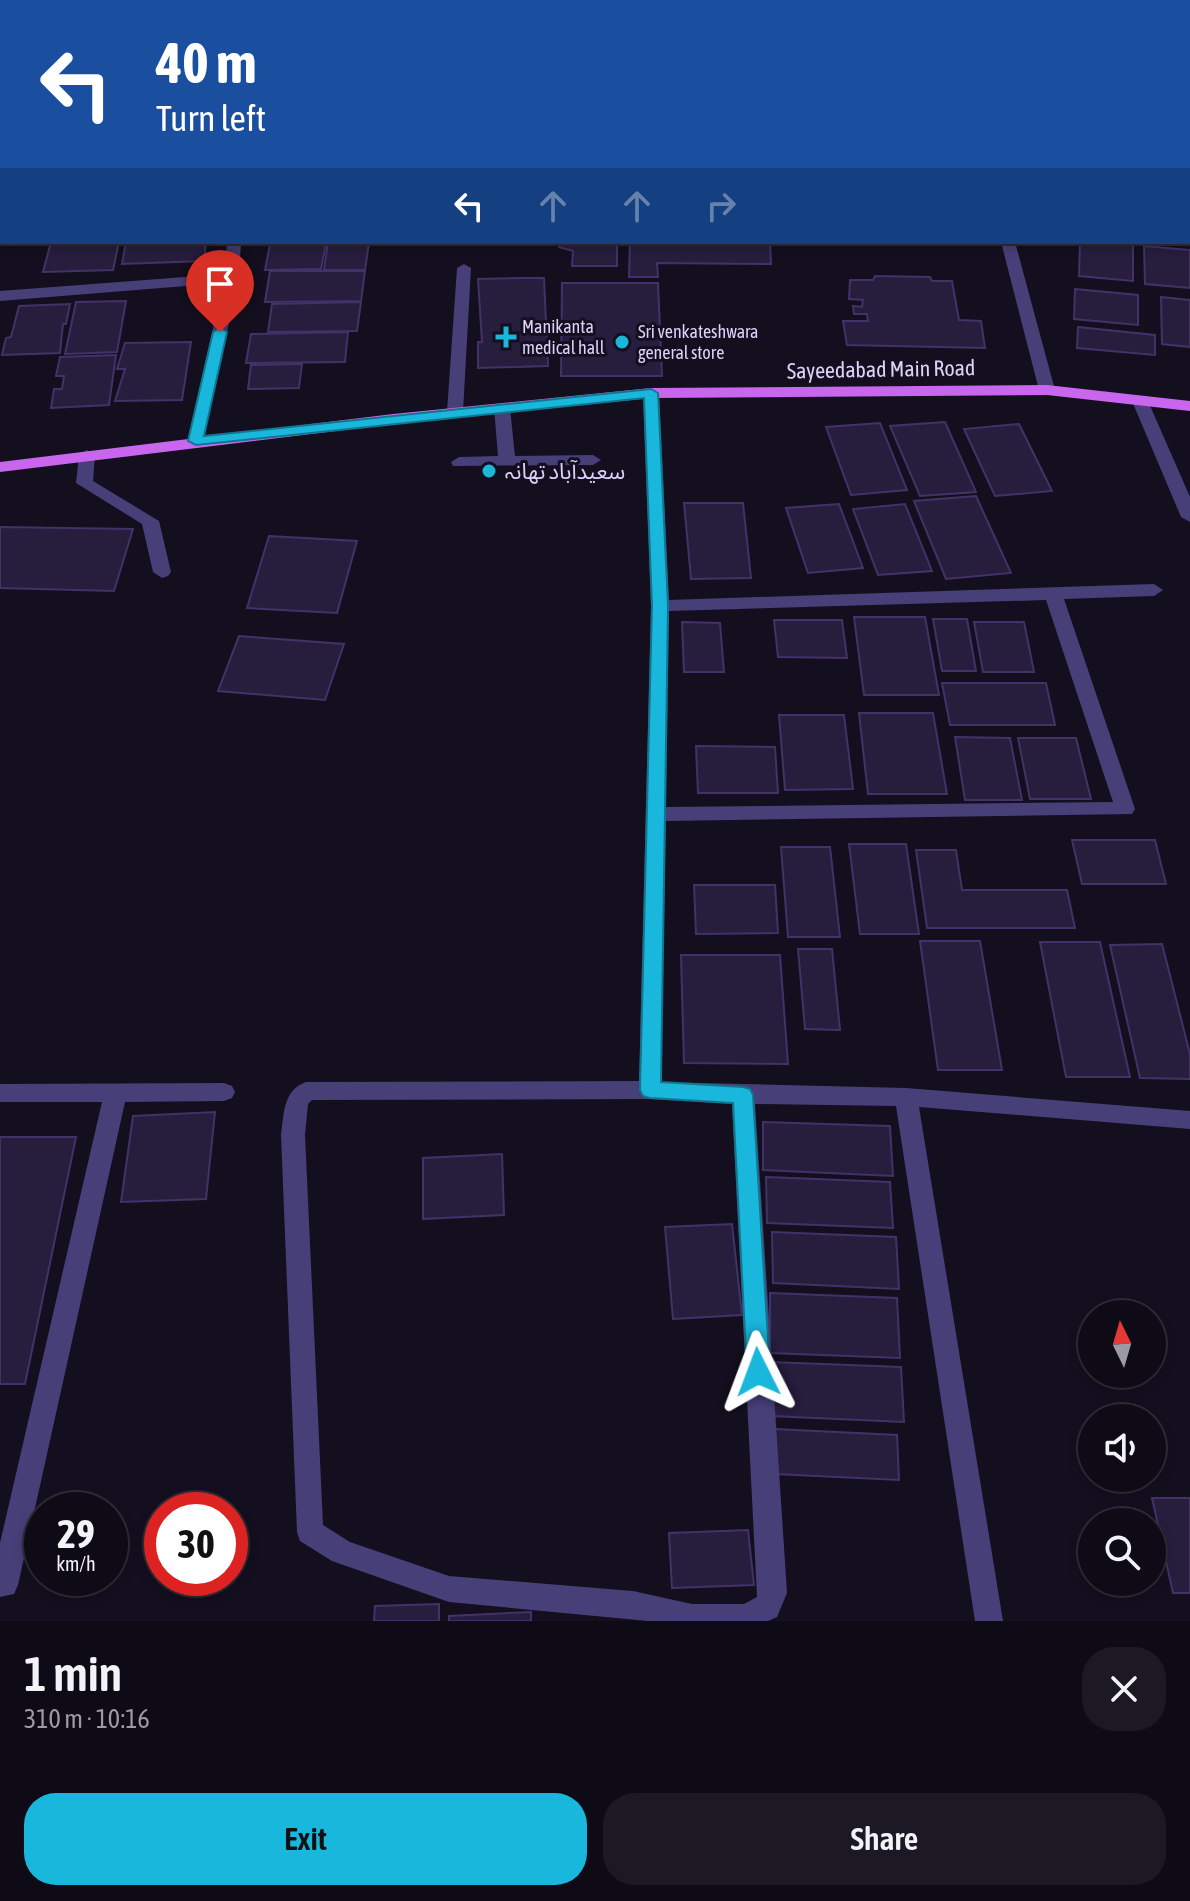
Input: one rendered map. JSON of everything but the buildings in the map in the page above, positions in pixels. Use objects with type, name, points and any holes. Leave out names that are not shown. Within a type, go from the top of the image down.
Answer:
[{"type":"main road","name":"Sayeedabad Main Road","points":[[0,467],[196,441],[651,393],[1047,390],[1190,406]]},
{"type":"street","points":[[196,441],[232,278],[234,244]]},
{"type":"street","points":[[1009,244],[1047,390]]},
{"type":"street","points":[[455,412],[464,268]]},
{"type":"street","points":[[0,296],[232,278]]},
{"type":"street","points":[[650,1090],[660,606],[651,393]]},
{"type":"street","points":[[1140,401],[1190,517]]},
{"type":"street","points":[[502,408],[507,462]]},
{"type":"street","points":[[87,455],[84,483],[150,521],[162,572]]},
{"type":"street","points":[[459,462],[593,460]]},
{"type":"street","points":[[660,606],[1154,590]]},
{"type":"street","points":[[656,814],[1125,809],[1053,594]]},
{"type":"street","points":[[743,1095],[773,1593],[767,1607],[746,1618],[692,1618],[633,1604],[449,1589],[342,1552],[310,1532],[293,1135],[297,1101],[306,1091],[650,1090],[743,1095],[906,1097],[1190,1120]]},
{"type":"street","points":[[4,1585],[116,1092]]},
{"type":"street","points":[[0,1093],[224,1092]]},
{"type":"street","points":[[906,1097],[989,1621]]},
{"type":"place","name":"Manikanta medical hall","points":[[506,337]]},
{"type":"place","name":"Sri venkateshwara general store","points":[[622,342]]},
{"type":"place","name":"سعیدآباد تھانہ","points":[[489,471]]},
{"type":"route","points":[[220,332],[196,441],[651,393],[660,606],[650,1090],[743,1095],[758,1372]]}]
